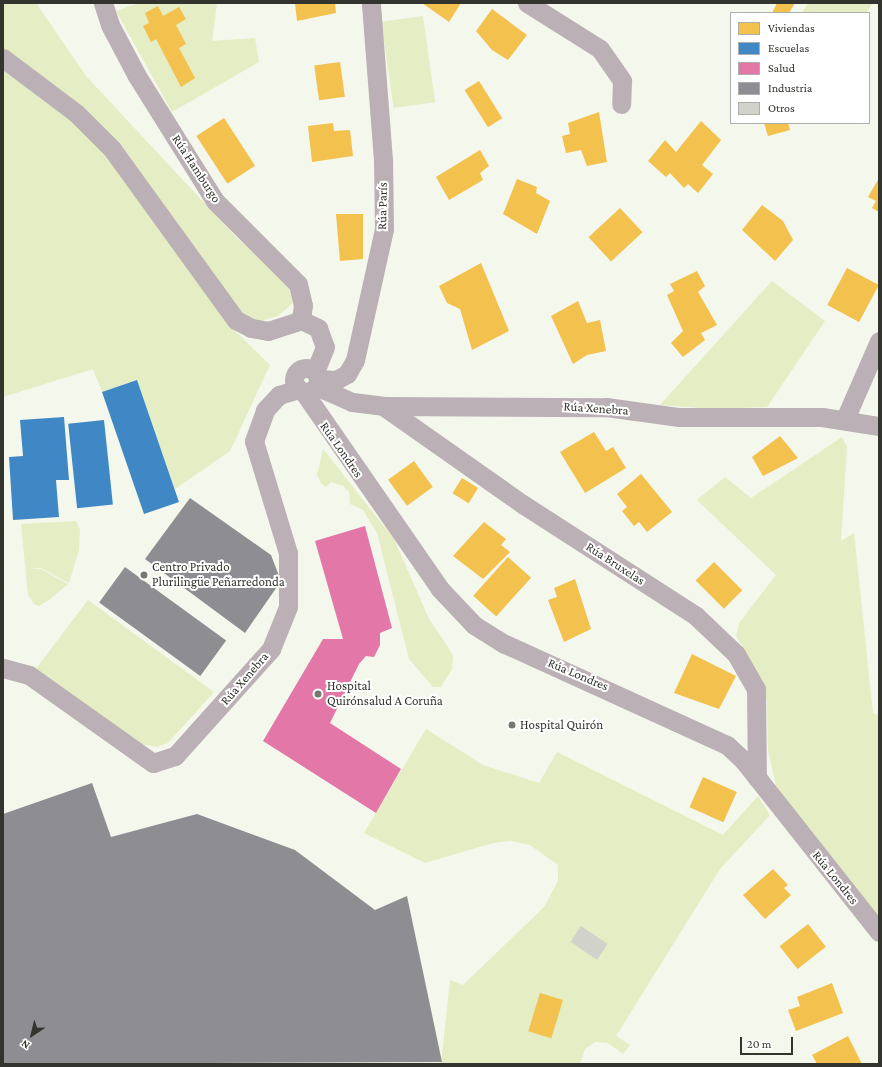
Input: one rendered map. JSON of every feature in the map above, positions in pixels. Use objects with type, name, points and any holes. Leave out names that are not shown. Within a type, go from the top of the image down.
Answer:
[{"type":"street","name":"Rúa Hamburgo","points":[[103,3],[110,25],[137,76],[215,201],[298,284],[303,305],[301,320]]},
{"type":"street","name":"Rúa París","points":[[310,384],[336,380],[347,374],[355,360],[384,229],[383,160],[371,3]]},
{"type":"street","points":[[527,3],[600,49],[622,81],[621,104]]},
{"type":"street","points":[[3,58],[76,113],[112,148],[236,320],[251,328],[268,331],[301,320],[318,328],[325,347],[310,384]]},
{"type":"street","points":[[845,419],[879,341]]},
{"type":"street","name":"Rúa Xenebra","points":[[3,668],[29,675],[153,763],[174,756],[270,649],[288,607],[288,553],[254,441],[265,410],[279,395],[310,384],[352,402],[383,406],[606,407],[706,419],[791,416],[845,419],[879,426]]},
{"type":"street","name":"Rúa Londres","points":[[310,384],[440,589],[474,625],[505,644],[727,745],[757,778],[879,932]]},
{"type":"street","name":"Rúa Bruxelas","points":[[383,406],[524,505],[696,616],[736,654],[756,689],[757,778]]},
{"type":"green space","points":[[3,3],[36,3],[86,76],[236,237],[288,284],[293,303],[278,316],[233,329],[270,365],[230,451],[175,489],[137,380],[102,392],[93,369],[3,397]]},
{"type":"green space","points":[[139,3],[217,3],[212,41],[255,38],[259,62],[172,112],[116,11]]},
{"type":"green space","points":[[808,3],[873,3],[867,12],[803,12]]},
{"type":"green space","points":[[423,16],[435,102],[394,108],[381,22]]},
{"type":"green space","points":[[772,281],[825,321],[767,407],[715,409],[660,405]]},
{"type":"green space","points":[[842,437],[847,447],[841,541],[854,533],[873,713],[879,715],[879,917],[816,844],[776,785],[768,750],[767,701],[755,668],[736,636],[739,623],[776,575],[697,500],[725,477],[751,498]]},
{"type":"green space","points":[[323,449],[394,539],[429,619],[453,656],[452,669],[441,687],[433,687],[409,659],[377,533],[363,510],[350,504],[349,492],[343,486],[331,482],[326,487],[321,483],[317,475]]},
{"type":"green space","points":[[76,521],[80,530],[79,550],[69,583],[41,568],[29,568],[41,569],[68,584],[49,600],[39,606],[34,604],[28,595],[21,524]]},
{"type":"green space","points":[[88,600],[214,692],[168,743],[157,747],[141,744],[35,670]]},
{"type":"green space","points":[[426,729],[483,765],[539,783],[557,752],[723,835],[758,796],[770,815],[720,869],[616,1036],[630,1045],[623,1054],[608,1043],[595,1042],[585,1049],[580,1064],[441,1064],[450,980],[463,985],[544,907],[558,881],[558,865],[530,845],[511,841],[493,843],[425,863],[364,833]]},
{"type":"building: Viviendas","points":[[295,3],[335,3],[336,13],[297,21]]},
{"type":"building: Viviendas","points":[[422,3],[461,3],[449,22]]},
{"type":"building: Viviendas","points":[[777,3],[795,3],[790,12],[772,12]]},
{"type":"building: Viviendas","points":[[158,6],[163,16],[179,7],[186,19],[176,25],[186,44],[179,48],[195,78],[181,87],[156,39],[151,42],[143,26],[149,23],[145,13]]},
{"type":"building: Viviendas","points":[[492,9],[527,35],[508,60],[492,50],[476,31]]},
{"type":"building: Viviendas","points":[[340,62],[345,97],[319,100],[314,66]]},
{"type":"building: Viviendas","points":[[479,81],[502,118],[488,127],[465,90]]},
{"type":"building: Viviendas","points":[[599,112],[607,162],[587,166],[581,150],[566,153],[562,136],[570,134],[568,123]]},
{"type":"building: Viviendas","points":[[224,118],[255,166],[227,184],[196,136]]},
{"type":"building: Viviendas","points":[[701,121],[721,140],[702,165],[713,174],[698,193],[688,184],[684,188],[670,173],[666,177],[648,161],[665,140],[676,152]]},
{"type":"building: Viviendas","points":[[333,123],[334,131],[350,130],[353,156],[312,162],[308,126]]},
{"type":"building: Viviendas","points":[[764,124],[788,124],[790,130],[768,136]]},
{"type":"building: Viviendas","points":[[480,150],[489,166],[480,173],[483,180],[449,200],[436,177]]},
{"type":"building: Viviendas","points":[[879,178],[879,212],[872,208],[876,201],[868,197]]},
{"type":"building: Viviendas","points":[[517,179],[537,187],[536,193],[550,201],[537,234],[503,214]]},
{"type":"building: Viviendas","points":[[762,205],[783,221],[793,240],[775,261],[742,230]]},
{"type":"building: Viviendas","points":[[620,208],[643,232],[611,261],[589,237]]},
{"type":"building: Viviendas","points":[[336,214],[363,214],[363,259],[340,261]]},
{"type":"building: Viviendas","points":[[481,263],[509,331],[472,350],[460,309],[447,303],[439,286]]},
{"type":"building: Viviendas","points":[[847,268],[879,285],[859,322],[827,305]]},
{"type":"building: Viviendas","points":[[697,271],[705,286],[698,292],[717,325],[701,333],[705,340],[683,357],[671,343],[683,331],[667,295],[674,291],[670,284]]},
{"type":"building: Viviendas","points":[[578,301],[587,323],[600,320],[606,351],[587,355],[573,364],[551,316]]},
{"type":"building: Viviendas","points":[[594,432],[606,451],[613,447],[626,468],[585,493],[560,452]]},
{"type":"building: Viviendas","points":[[780,436],[798,458],[763,476],[752,457]]},
{"type":"building: Viviendas","points":[[414,461],[433,487],[407,506],[388,480]]},
{"type":"building: Viviendas","points":[[641,474],[672,512],[647,532],[639,522],[634,526],[622,511],[627,507],[617,494]]},
{"type":"building: Viviendas","points":[[462,478],[478,488],[469,503],[452,493]]},
{"type":"building: Viviendas","points":[[484,522],[506,539],[501,545],[510,552],[483,579],[453,556]]},
{"type":"building: Viviendas","points":[[508,557],[531,578],[496,616],[473,596]]},
{"type":"building: Viviendas","points":[[714,562],[742,590],[724,609],[696,580]]},
{"type":"building: Viviendas","points":[[575,579],[591,629],[564,642],[548,600],[557,597],[554,588]]},
{"type":"building: Viviendas","points":[[692,654],[736,676],[719,709],[674,693]]},
{"type":"building: Viviendas","points":[[703,777],[737,792],[723,822],[690,807]]},
{"type":"building: Viviendas","points":[[773,869],[788,885],[784,888],[791,895],[765,919],[743,895]]},
{"type":"building: Viviendas","points":[[808,924],[826,947],[797,969],[780,946]]},
{"type":"building: Viviendas","points":[[832,983],[843,1013],[796,1031],[788,1010],[800,1006],[797,997]]},
{"type":"building: Viviendas","points":[[540,993],[563,1000],[551,1038],[528,1031]]},
{"type":"building: Viviendas","points":[[848,1036],[862,1064],[817,1064],[812,1055]]},
{"type":"building: Escuelas","points":[[137,380],[179,502],[144,514],[102,392]]},
{"type":"building: Escuelas","points":[[64,417],[69,480],[56,480],[59,517],[13,520],[9,457],[23,456],[20,420]]},
{"type":"building: Escuelas","points":[[104,420],[113,505],[77,508],[68,424]]},
{"type":"building: Salud","name":"Hospital Quirónsalud A Coruña","points":[[365,526],[392,628],[380,633],[380,645],[374,657],[366,656],[359,664],[330,723],[401,769],[376,813],[263,741],[323,639],[343,639],[315,541]]},
{"type":"building: Industria","points":[[190,498],[271,555],[281,581],[245,633],[145,559]]},
{"type":"building: Industria","points":[[125,567],[226,640],[200,676],[99,603]]},
{"type":"building: Industria","points":[[92,783],[111,837],[197,814],[295,850],[375,910],[407,896],[442,1062],[3,1064],[3,814]]},
{"type":"building: Otros","points":[[581,926],[608,944],[597,960],[570,942]]},
{"type":"place","name":"Centro Privado Plurilingüe Peñarredonda","points":[[144,575]]},
{"type":"place","name":"Hospital Quirónsalud A Coruña","points":[[318,694]]},
{"type":"place","name":"Hospital Quirón","points":[[512,725]]}]
